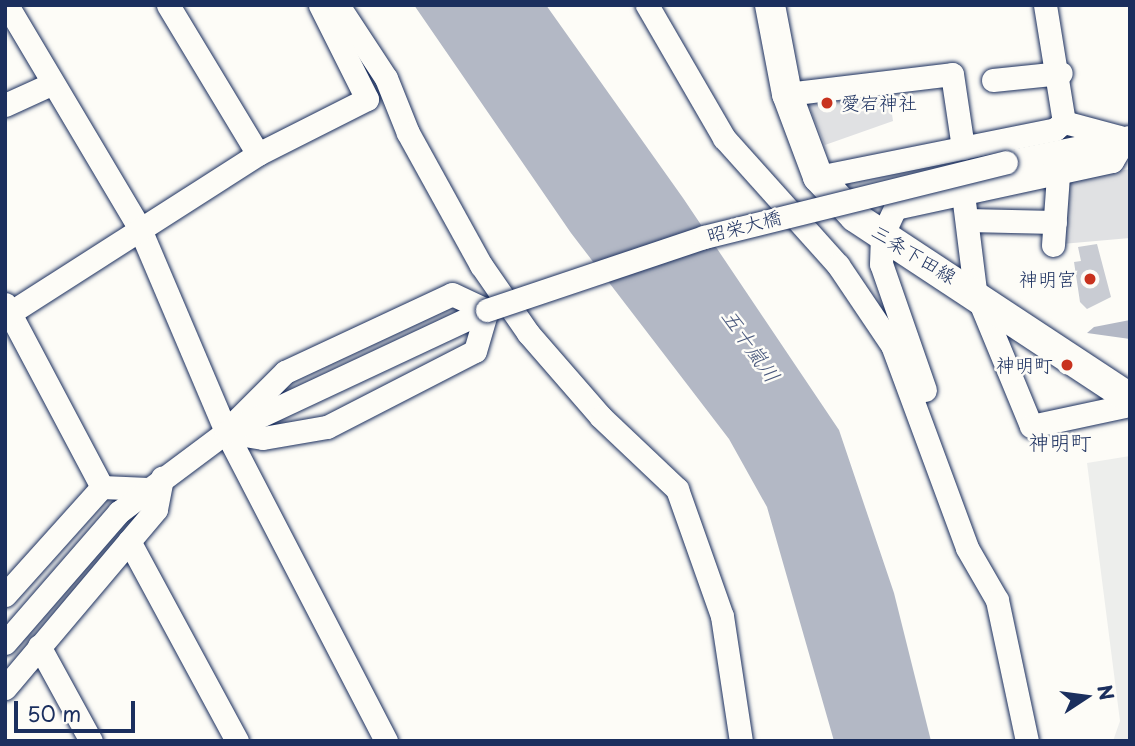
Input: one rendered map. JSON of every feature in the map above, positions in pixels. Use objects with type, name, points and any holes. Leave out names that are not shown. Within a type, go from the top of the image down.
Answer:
[{"type":"main road","name":"三条下田線","points":[[770,5],[776,50],[787,94],[818,177],[882,236],[975,290],[1130,398]]},
{"type":"street","points":[[7,5],[51,84],[139,229],[226,432],[386,741]]},
{"type":"street","points":[[168,5],[258,154]]},
{"type":"street","points":[[102,487],[7,311],[258,154],[367,99],[320,5]]},
{"type":"street","points":[[338,5],[386,78],[481,265],[520,321],[601,417],[677,489],[722,616],[741,741]]},
{"type":"street","points":[[647,5],[723,138],[867,306],[892,345],[934,450],[967,548],[997,600],[1027,741]]},
{"type":"street","points":[[1045,5],[1061,73],[1064,122]]},
{"type":"street","points":[[993,80],[1061,73]]},
{"type":"street","points":[[787,94],[952,74],[963,148]]},
{"type":"street","points":[[5,106],[51,84]]},
{"type":"street","points":[[818,177],[963,148],[1064,122],[1128,138],[1112,161],[1058,175],[895,208],[882,236],[881,264],[937,424],[934,450]]},
{"type":"street","name":"昭栄大橋","points":[[5,643],[119,512],[226,432],[487,310],[704,237],[1006,162],[1128,138]]},
{"type":"street","points":[[1053,245],[1058,175]]},
{"type":"street","points":[[963,194],[975,290],[1031,426],[1130,405]]},
{"type":"street","points":[[967,220],[1055,222]]},
{"type":"street","points":[[226,432],[263,438],[327,427],[475,351],[487,310]]},
{"type":"street","points":[[5,688],[156,509],[155,483],[102,487],[6,592]]},
{"type":"street","points":[[129,541],[237,741]]},
{"type":"street","points":[[39,646],[91,741]]},
{"type":"shaded area","points":[[888,87],[893,121],[825,145],[805,97]]},
{"type":"shaded area","points":[[1130,169],[1130,238],[1062,244],[1067,181]]},
{"type":"shaded area","points":[[1130,456],[1130,741],[1113,741],[1120,721],[1087,463]]},
{"type":"water","name":"五十嵐川","points":[[414,5],[546,5],[683,198],[839,430],[894,593],[931,741],[834,741],[767,507],[729,439],[571,233]]},
{"type":"water","points":[[1130,320],[1130,339],[1087,333],[1094,327]]},
{"type":"building","points":[[1097,244],[1111,297],[1087,309],[1080,302],[1074,262],[1081,261],[1078,247]]},
{"type":"place","name":"愛宕神社","points":[[827,103]]},
{"type":"place","name":"神明宮","points":[[1090,279]]},
{"type":"place","name":"神明町","points":[[1067,365]]},
{"type":"district","name":"神明町","points":[[1060,441]]}]
